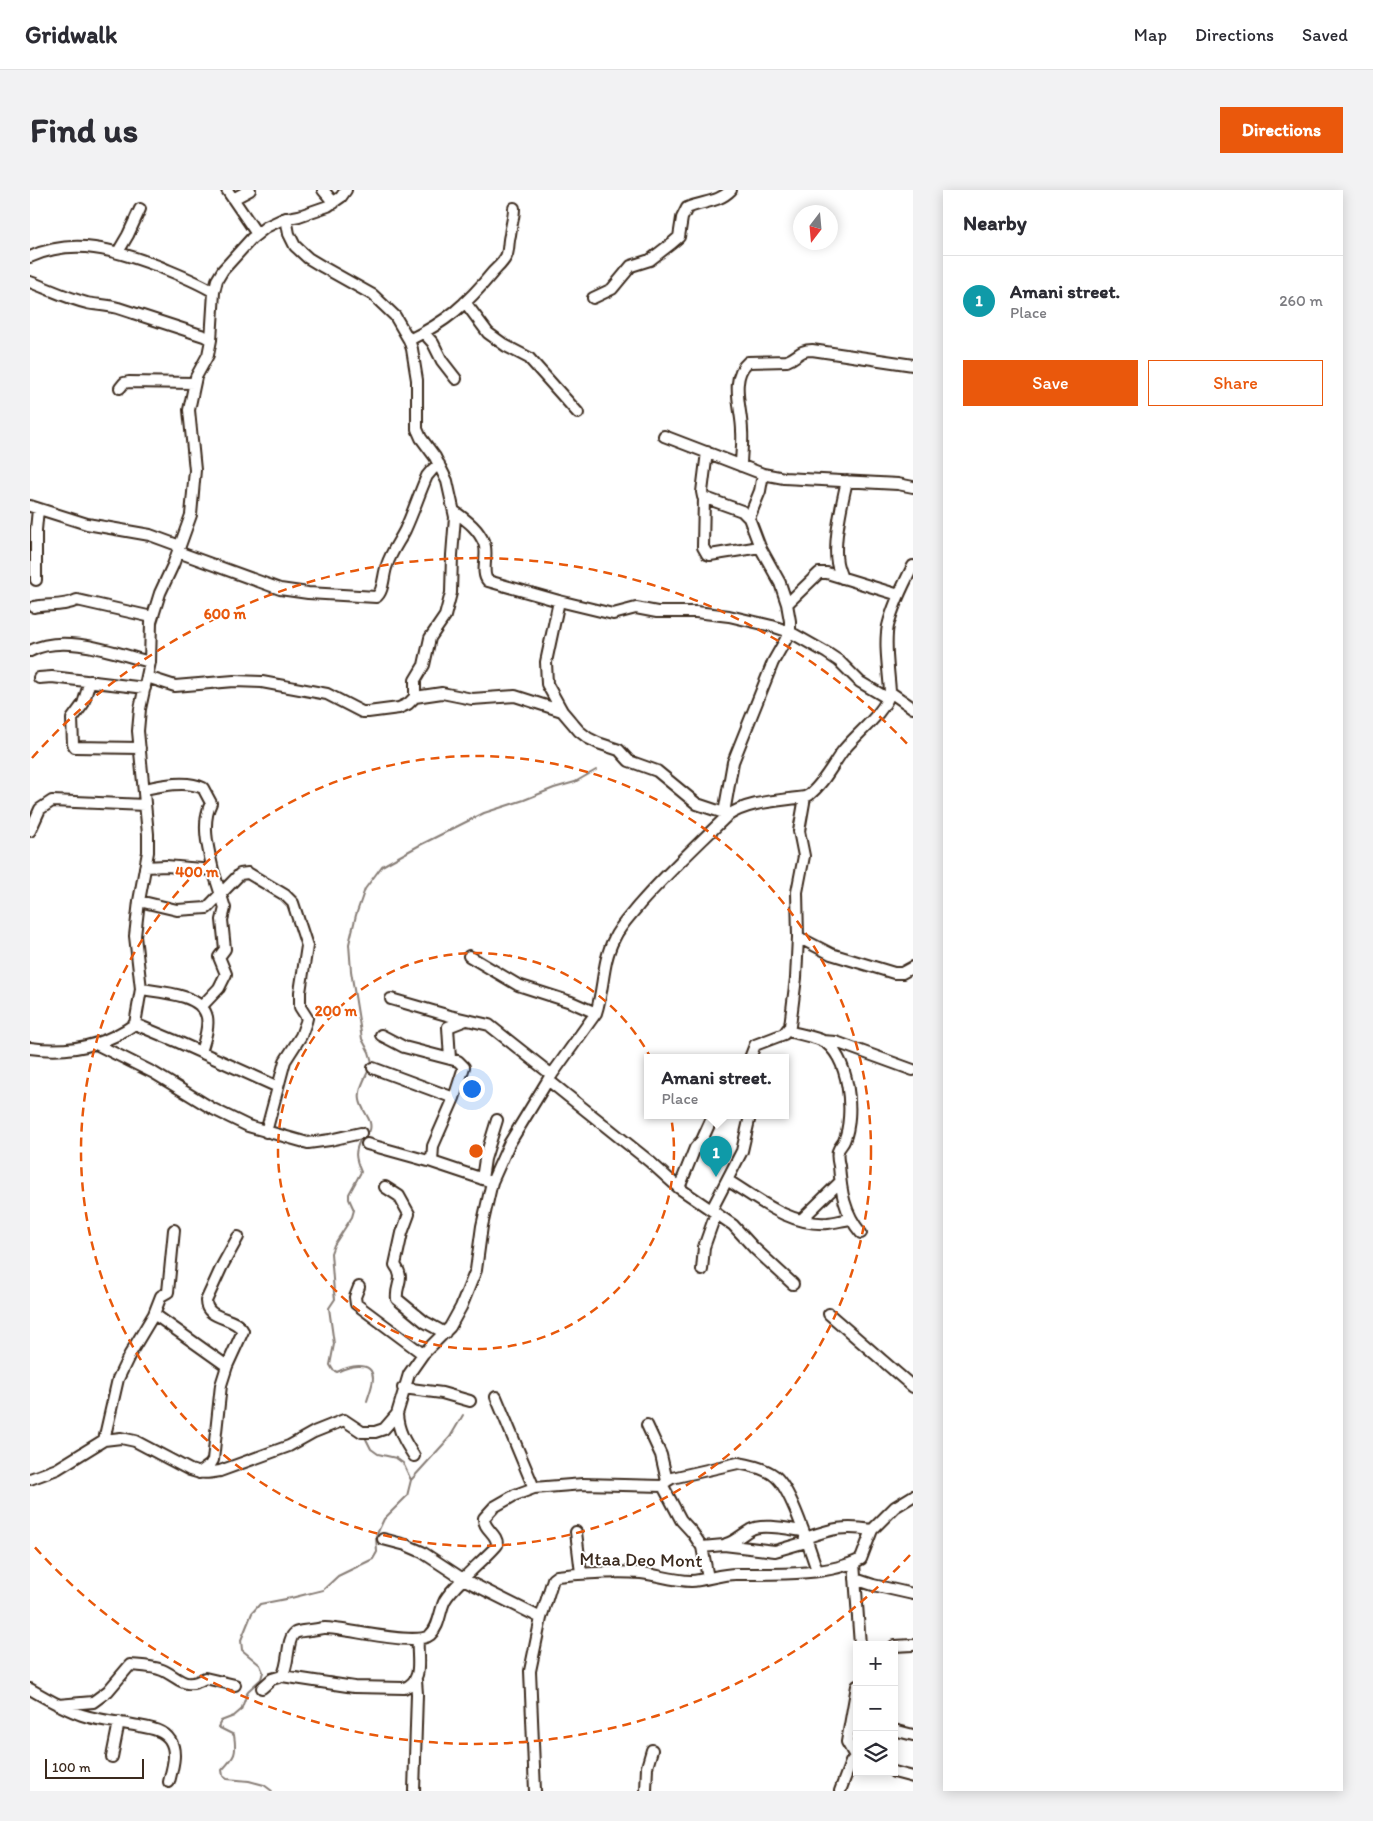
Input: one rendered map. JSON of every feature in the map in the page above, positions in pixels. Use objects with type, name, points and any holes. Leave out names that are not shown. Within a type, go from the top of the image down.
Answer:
[{"type":"street","points":[[250,190],[230,194],[257,234]]},
{"type":"street","points":[[323,190],[334,203]]},
{"type":"street","points":[[30,1048],[43,1050],[73,1049],[96,1044],[135,1024],[141,989],[135,936],[138,901],[148,852],[145,789],[138,731],[140,710],[150,662],[152,617],[191,515],[195,470],[189,410],[194,383],[208,355],[211,340],[214,292],[223,270],[235,255],[257,234],[286,218],[299,216],[334,203],[346,190]]},
{"type":"street","points":[[593,298],[612,289],[631,266],[650,260],[679,237],[682,218],[686,209],[724,197],[731,190]]},
{"type":"street","points":[[409,340],[442,323],[483,284],[507,256],[510,232],[514,221],[514,208]]},
{"type":"street","points":[[118,252],[140,209]]},
{"type":"street","points":[[286,218],[289,234],[295,246],[308,258],[374,295],[395,316],[409,340],[417,380],[417,429],[421,438],[432,451],[447,481],[454,511],[455,527],[451,593],[445,616],[430,638],[424,665],[415,680],[415,697]]},
{"type":"street","points":[[30,257],[41,252],[59,248],[91,247],[118,252],[197,282],[214,292]]},
{"type":"street","points":[[30,282],[71,299],[105,304],[204,336],[211,340]]},
{"type":"street","points":[[465,302],[488,333],[528,358],[578,413]]},
{"type":"street","points":[[424,333],[433,343],[442,362],[456,379]]},
{"type":"street","points":[[741,466],[742,432],[738,390],[740,373],[748,362],[787,361],[804,350],[812,350],[913,365]]},
{"type":"street","points":[[120,388],[124,383],[129,382],[194,383]]},
{"type":"street","points":[[664,436],[763,474],[784,478],[898,484],[913,487]]},
{"type":"street","points":[[707,452],[702,492],[704,498],[702,547],[710,555],[760,547]]},
{"type":"street","points":[[36,580],[34,507],[87,524],[150,535],[179,549],[280,589],[308,594],[376,597],[380,595],[383,575],[392,552],[404,532],[427,476],[439,464]]},
{"type":"street","points":[[749,518],[760,491],[763,474]]},
{"type":"street","points":[[842,578],[837,563],[837,554],[840,517],[847,481]]},
{"type":"street","points":[[704,498],[742,511],[749,518],[760,547],[780,583],[787,604],[790,632],[773,662],[733,762],[725,814]]},
{"type":"street","points":[[454,511],[476,529],[485,544],[486,580],[492,583],[613,614],[636,608],[657,612],[714,614],[749,620],[790,632],[838,661],[860,682],[913,708]]},
{"type":"street","points":[[487,1181],[550,1077],[596,1013],[607,958],[614,938],[630,915],[725,814],[756,804],[805,797],[812,793],[843,751],[878,712],[889,695],[888,632],[899,595],[913,566]]},
{"type":"street","points":[[787,604],[819,573],[827,573],[899,595]]},
{"type":"street","points":[[34,607],[49,604],[68,604],[76,600],[152,617]]},
{"type":"street","points":[[559,601],[546,662],[547,684],[562,711],[579,731],[588,738],[619,750],[629,761],[657,771],[697,804],[725,814]]},
{"type":"street","points":[[30,651],[56,644],[72,643],[150,662]]},
{"type":"street","points":[[39,678],[52,677],[175,686],[234,681],[262,682],[327,694],[362,712],[399,708],[408,704],[415,697],[442,693],[472,699],[515,696],[562,711]]},
{"type":"street","points":[[90,681],[83,704],[72,719],[74,747],[140,748]]},
{"type":"street","points":[[145,789],[175,785],[195,785],[203,788],[211,803],[207,812],[206,839],[224,908],[222,920],[225,949],[219,957],[226,974],[219,988],[202,1007]]},
{"type":"street","points":[[752,1054],[755,1045],[784,1034],[788,1030],[792,1014],[798,937],[796,892],[804,856],[799,831],[805,797]]},
{"type":"street","points":[[30,831],[40,809],[52,801],[146,805]]},
{"type":"street","points":[[144,867],[166,866],[213,870]]},
{"type":"street","points":[[138,901],[177,910],[207,908],[240,874],[248,872],[285,895],[293,903],[307,946],[301,976],[300,1007],[307,1018],[301,1036],[285,1061],[266,1132]]},
{"type":"street","points":[[798,937],[831,954],[894,973],[902,973],[913,967]]},
{"type":"street","points":[[469,956],[518,985],[571,1002],[596,1013]]},
{"type":"street","points":[[141,989],[182,996],[199,1003],[207,1018],[201,1052]]},
{"type":"street","points":[[391,999],[480,1022],[495,1029],[679,1188],[733,1225],[754,1248],[793,1284]]},
{"type":"street","points":[[450,1059],[448,1028],[467,1020]]},
{"type":"street","points":[[135,1024],[278,1087]]},
{"type":"street","points":[[788,1030],[822,1041],[836,1042],[913,1070]]},
{"type":"street","points":[[381,1035],[404,1047],[458,1061],[464,1067],[454,1098],[433,1146],[432,1162]]},
{"type":"street","points":[[30,1038],[43,1050]]},
{"type":"street","points":[[822,1041],[834,1052],[844,1069],[847,1081],[849,1116],[844,1140],[838,1152],[840,1182],[842,1198],[851,1219],[861,1233]]},
{"type":"street","points":[[96,1044],[154,1073],[230,1118],[266,1132],[308,1142],[330,1140],[361,1133]]},
{"type":"street","points":[[373,1068],[454,1098]]},
{"type":"street","points":[[679,1188],[695,1148],[702,1140],[712,1119]]},
{"type":"street","points":[[702,1270],[704,1247],[714,1211],[742,1151],[749,1119]]},
{"type":"street","points":[[414,1456],[402,1438],[398,1424],[397,1414],[403,1388],[409,1374],[422,1354],[450,1326],[461,1307],[476,1270],[487,1181],[485,1159],[496,1120]]},
{"type":"street","points":[[367,1144],[432,1162],[487,1181]]},
{"type":"street","points":[[727,1180],[783,1214],[801,1220],[827,1223],[851,1219]]},
{"type":"street","points":[[801,1220],[840,1182]]},
{"type":"street","points":[[385,1186],[399,1196],[409,1214],[402,1233],[395,1265],[401,1280],[396,1294],[397,1299],[426,1322],[444,1333]]},
{"type":"street","points":[[104,1440],[118,1378],[154,1314],[161,1296],[168,1292],[174,1230]]},
{"type":"street","points":[[199,1473],[210,1465],[213,1460],[220,1393],[227,1366],[243,1331],[241,1327],[232,1321],[209,1311],[206,1307],[206,1301],[238,1237]]},
{"type":"street","points":[[359,1287],[355,1297],[356,1304],[422,1354]]},
{"type":"street","points":[[154,1314],[227,1366]]},
{"type":"street","points":[[829,1314],[913,1387]]},
{"type":"street","points":[[403,1388],[432,1392],[470,1401]]},
{"type":"street","points":[[496,1397],[534,1488]]},
{"type":"street","points":[[30,1479],[57,1470],[104,1440],[128,1438],[178,1465],[199,1473],[220,1471],[240,1464],[288,1446],[314,1432],[344,1420],[362,1432],[375,1432],[384,1429],[397,1414]]},
{"type":"street","points":[[647,1425],[661,1456],[665,1484],[681,1520],[702,1546],[708,1578]]},
{"type":"street","points":[[282,1676],[288,1663],[289,1641],[292,1634],[297,1632],[324,1628],[390,1637],[418,1639],[428,1637],[436,1627],[445,1600],[480,1560],[495,1549],[497,1544],[495,1538],[485,1525],[484,1518],[494,1507],[515,1495],[534,1488],[583,1484],[665,1484],[672,1478],[738,1463],[767,1471],[779,1480],[786,1492],[817,1570]]},
{"type":"street","points":[[860,1641],[854,1563],[864,1555],[868,1536],[872,1530],[895,1507],[913,1496]]},
{"type":"street","points":[[702,1546],[724,1545],[775,1551],[805,1537],[843,1527],[854,1526],[872,1530]]},
{"type":"street","points":[[724,1545],[733,1542],[751,1528],[756,1527],[777,1527],[805,1537]]},
{"type":"street","points":[[576,1532],[581,1573]]},
{"type":"street","points":[[383,1539],[406,1545],[422,1552],[463,1579],[541,1618]]},
{"type":"street","name":"Mtaa Deo Mont","points":[[535,1791],[530,1671],[541,1618],[553,1579],[557,1576],[611,1571],[644,1573],[692,1581],[734,1574],[758,1575],[817,1570],[854,1563]]},
{"type":"street","points":[[856,1579],[913,1594]]},
{"type":"street","points":[[414,1791],[418,1639]]},
{"type":"street","points":[[898,1646],[913,1645]]},
{"type":"street","points":[[58,1705],[93,1702],[108,1691],[130,1666],[159,1669],[167,1672],[173,1678],[189,1683],[197,1683],[205,1678],[235,1685]]},
{"type":"street","points":[[262,1688],[272,1679],[282,1676],[354,1686],[394,1689],[411,1686],[416,1680]]},
{"type":"street","points":[[30,1689],[58,1705],[83,1715],[149,1728],[162,1733],[171,1741],[174,1755],[169,1782]]},
{"type":"street","points":[[853,1718],[847,1742],[853,1751]]},
{"type":"street","points":[[112,1757],[119,1722]]},
{"type":"street","points":[[898,1731],[913,1735]]},
{"type":"street","points":[[646,1791],[647,1766],[652,1750]]},
{"type":"street","points":[[840,1791],[853,1763]]},
{"type":"street","points":[[898,1773],[913,1777]]},
{"type":"waterway","points":[[371,1065],[369,1052],[362,1039],[351,971],[349,944],[365,889],[382,866],[484,813],[575,782],[596,770]]},
{"type":"waterway","points":[[364,1134],[370,1130],[371,1126],[361,1104],[360,1092],[369,1069]]},
{"type":"waterway","points":[[361,1138],[356,1155],[361,1172],[349,1194],[354,1210],[352,1217],[331,1253],[335,1299],[329,1308],[334,1344],[330,1365],[337,1372],[358,1366],[368,1368],[372,1372],[373,1378],[367,1401]]},
{"type":"waterway","points":[[272,1791],[264,1785],[249,1781],[227,1779],[223,1776],[222,1770],[234,1754],[235,1741],[234,1735],[218,1727],[221,1721],[234,1716],[241,1710],[248,1691],[261,1679],[263,1672],[260,1665],[242,1650],[241,1640],[252,1613],[260,1604],[323,1590],[338,1576],[373,1559],[377,1552],[376,1536],[384,1519],[407,1496],[411,1480],[450,1437],[463,1415]]},
{"type":"waterway","points":[[365,1437],[371,1449],[378,1454],[396,1458],[403,1463],[411,1480]]},
{"type":"place","name":"Amani street.","points":[[716,1177]]}]
